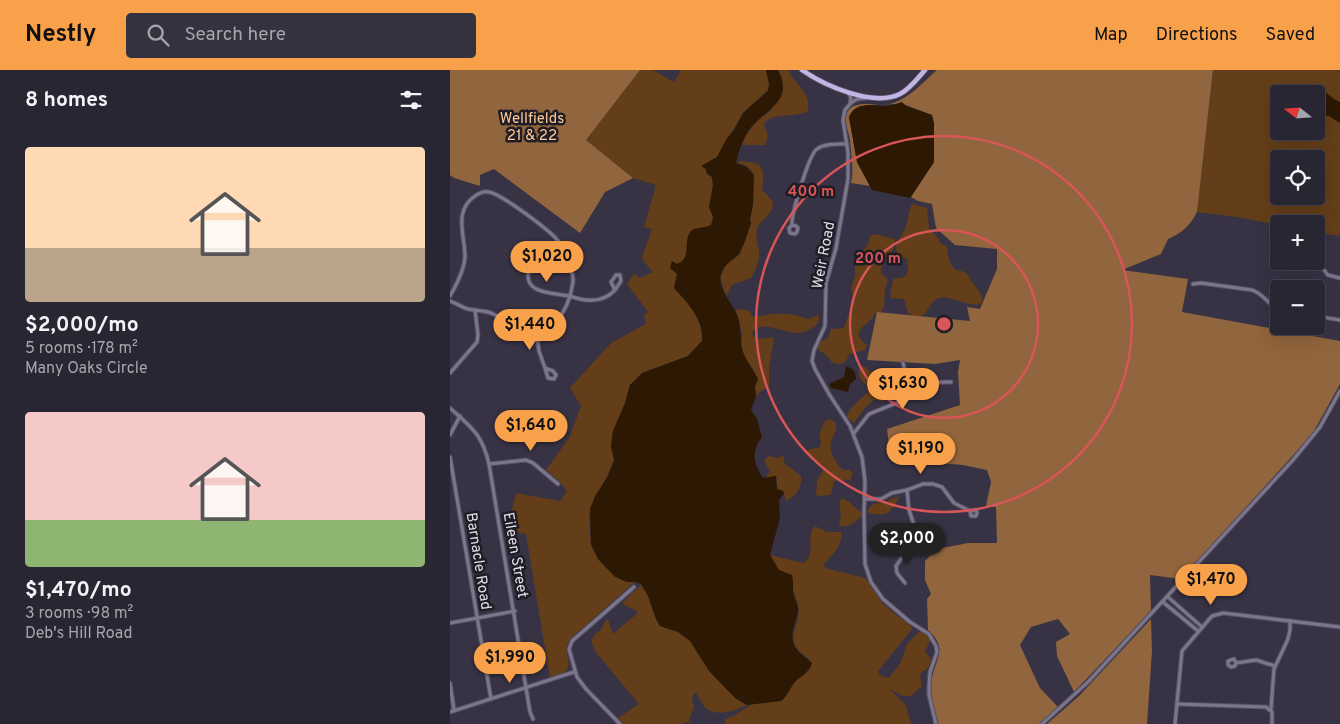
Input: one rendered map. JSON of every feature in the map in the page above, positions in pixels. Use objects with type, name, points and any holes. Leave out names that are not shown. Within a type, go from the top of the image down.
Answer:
[{"type":"main road","points":[[802,70],[848,92],[880,99],[906,90],[924,70]]},
{"type":"street","name":"Weir Road","points":[[848,92],[851,98],[850,104],[843,117],[847,144],[848,179],[838,238],[826,283],[826,323],[812,356],[813,364],[853,434],[863,466],[865,564],[871,582],[883,599],[910,622],[928,633],[936,646],[938,652],[930,672],[929,686],[929,695],[936,724]]},
{"type":"street","points":[[850,104],[866,97]]},
{"type":"street","points":[[792,225],[793,215],[813,152],[817,148],[826,145],[847,144]]},
{"type":"street","points":[[450,296],[458,282],[464,263],[461,223],[463,211],[473,197],[482,192],[491,193],[511,203],[557,239],[562,250],[560,259]]},
{"type":"street","points":[[450,300],[466,309],[491,313],[515,328],[536,331],[548,327],[559,319],[570,296],[574,280],[572,272],[560,259],[546,256],[538,257],[530,266],[528,278],[537,290],[570,296],[582,300],[593,300],[605,298],[615,290]]},
{"type":"street","points":[[1324,270],[1328,275],[1340,278]]},
{"type":"street","points":[[1193,284],[1200,283],[1252,290],[1262,295],[1270,304]]},
{"type":"street","points":[[450,373],[477,342],[475,310]]},
{"type":"street","points":[[1325,318],[1340,320]]},
{"type":"street","points":[[536,331],[539,351],[545,368]]},
{"type":"street","points":[[853,434],[871,412],[899,402],[906,393],[908,383],[903,363]]},
{"type":"street","points":[[908,383],[951,382]]},
{"type":"street","points":[[1042,724],[1072,699],[1311,440],[1340,391]]},
{"type":"street","name":"Eileen Street","points":[[450,408],[460,416],[483,442],[489,464],[515,611],[530,712],[533,719]]},
{"type":"street","points":[[450,435],[455,422],[460,416]]},
{"type":"street","name":"Barnacle Road","points":[[450,457],[491,699]]},
{"type":"street","points":[[489,464],[526,460],[558,484]]},
{"type":"street","points":[[865,499],[877,500],[892,493],[923,484],[938,485],[954,503],[970,511]]},
{"type":"street","points":[[905,583],[897,573],[896,566],[912,542],[910,538],[916,528],[909,510],[907,490]]},
{"type":"street","points":[[620,724],[586,689],[574,672],[569,649],[571,642],[634,587]]},
{"type":"street","points":[[1168,597],[1202,627]]},
{"type":"street","points":[[1163,602],[1198,631]]},
{"type":"street","points":[[450,623],[515,611]]},
{"type":"street","points":[[1175,724],[1181,654],[1212,616],[1220,613],[1340,627]]},
{"type":"street","points":[[1272,724],[1274,719],[1271,709],[1275,666],[1288,639],[1290,621]]},
{"type":"street","points":[[1236,663],[1256,660],[1275,666]]},
{"type":"street","points":[[450,712],[574,672]]},
{"type":"street","points":[[450,683],[454,710]]},
{"type":"street","points":[[1177,704],[1266,707],[1271,709]]},
{"type":"shaded area","points":[[640,70],[653,70],[674,82],[681,70],[766,70],[770,88],[743,113],[717,157],[702,166],[706,169],[707,174],[712,177],[713,185],[709,207],[713,220],[711,225],[694,229],[687,248],[687,254],[681,263],[677,264],[675,262],[677,274],[674,288],[690,306],[698,319],[702,341],[688,356],[642,373],[630,385],[625,403],[613,431],[611,445],[614,460],[603,485],[595,496],[589,516],[591,544],[595,554],[604,565],[631,582],[636,581],[570,639],[567,645],[569,666],[560,674],[550,678],[526,534],[507,530],[516,493],[560,501],[567,491],[546,470],[569,438],[581,406],[570,388],[611,343],[646,324],[644,315],[648,312],[627,284],[634,274],[640,278],[653,272],[642,257],[652,229],[644,227],[656,185],[633,178],[586,140]]},
{"type":"shaded area","points":[[766,70],[778,70],[782,79],[782,94],[775,105],[749,131],[739,152],[736,163],[747,167],[754,175],[751,223],[740,252],[725,267],[720,280],[738,317],[743,352],[758,379],[755,387],[756,397],[751,410],[757,419],[762,437],[756,448],[755,462],[763,478],[776,476],[777,489],[783,491],[784,494],[779,500],[780,518],[770,555],[779,570],[792,575],[793,592],[798,610],[792,638],[798,651],[812,663],[808,671],[796,681],[781,701],[747,705],[735,698],[709,671],[690,641],[678,632],[660,626],[641,584],[627,582],[615,577],[598,559],[591,544],[590,509],[595,496],[608,476],[614,460],[611,446],[613,431],[625,403],[630,385],[642,373],[688,356],[702,341],[698,319],[690,306],[674,288],[677,274],[670,268],[672,261],[677,264],[685,258],[688,235],[691,231],[711,225],[713,217],[709,207],[713,186],[712,177],[701,166],[717,157],[743,113],[768,91],[769,84]]},
{"type":"shaded area","points":[[778,70],[788,70],[805,94],[808,111],[775,117],[765,122],[764,126],[768,136],[765,145],[742,145],[746,135],[756,122],[772,109],[782,79]]},
{"type":"shaded area","points":[[1213,70],[1338,70],[1340,72],[1340,232],[1338,236],[1325,234],[1325,215],[1270,215],[1270,223],[1197,212]]},
{"type":"shaded area","points":[[1325,92],[1340,102],[1340,123],[1325,115]]},
{"type":"shaded area","points":[[902,102],[906,106],[932,115],[934,123],[934,162],[910,198],[872,190],[857,162],[849,117],[860,106],[886,106]]},
{"type":"shaded area","points":[[739,161],[757,164],[761,167],[763,170],[762,189],[773,204],[771,211],[758,226],[759,258],[751,278],[732,285],[726,296],[720,277],[724,267],[740,254],[751,223],[753,205],[752,171],[743,164],[738,164]]},
{"type":"shaded area","points":[[912,204],[927,208],[929,228],[939,239],[939,242],[947,247],[949,260],[954,269],[968,274],[983,300],[981,304],[968,304],[949,298],[939,298],[933,302],[925,314],[916,317],[908,313],[904,299],[890,298],[893,279],[904,277],[908,272],[907,259],[897,255],[896,247],[905,229]]},
{"type":"shaded area","points":[[874,234],[895,239],[894,248],[881,268],[881,273],[888,280],[885,289],[884,306],[881,312],[874,314],[859,333],[867,346],[865,350],[849,354],[846,362],[835,364],[816,346],[819,342],[828,338],[831,329],[843,328],[845,326],[853,299],[851,288],[855,276],[855,262],[868,244],[870,236]]},
{"type":"shaded area","points":[[735,310],[750,311],[752,316],[786,314],[808,319],[819,315],[817,325],[800,333],[766,327],[755,329],[752,334],[754,337],[759,339],[774,338],[769,368],[769,386],[756,397],[753,369],[741,347],[742,334]]},
{"type":"shaded area","points":[[862,365],[876,376],[877,387],[892,389],[895,393],[894,396],[884,401],[873,400],[854,423],[848,419],[847,415],[851,408],[868,392],[868,386],[859,376],[859,367]]},
{"type":"shaded area","points":[[846,366],[854,371],[856,376],[856,379],[850,384],[848,392],[831,388],[829,384],[844,377]]},
{"type":"shaded area","points":[[830,419],[836,423],[836,432],[831,443],[833,456],[843,470],[849,470],[853,473],[850,480],[834,481],[831,495],[819,496],[816,495],[817,481],[823,470],[819,464],[803,451],[820,447],[819,436],[824,422]]},
{"type":"shaded area","points":[[783,455],[785,464],[801,476],[801,484],[798,491],[786,501],[783,491],[777,489],[776,476],[768,478],[766,474],[769,474],[769,470],[764,461],[768,456],[779,458]]},
{"type":"shaded area","points":[[899,497],[887,513],[878,515],[867,512],[874,504],[886,502]]},
{"type":"shaded area","points":[[842,498],[863,514],[847,526],[839,526],[841,514],[839,502]]},
{"type":"shaded area","points":[[815,526],[827,532],[841,532],[841,541],[834,553],[824,564],[825,568],[865,578],[883,604],[913,628],[878,671],[879,674],[889,678],[901,662],[907,644],[921,630],[925,631],[931,639],[925,651],[931,659],[930,664],[920,674],[922,686],[911,696],[903,696],[889,689],[906,705],[911,724],[725,724],[725,719],[752,704],[781,701],[796,680],[804,674],[809,659],[795,645],[794,633],[799,613],[796,598],[770,555],[803,563],[810,555],[811,535]]},
{"type":"shaded area","points":[[641,585],[648,596],[660,626],[678,632],[690,641],[742,703],[747,705],[722,713],[712,711],[707,709],[696,692],[693,695],[692,702],[694,706],[689,721],[694,724],[688,722],[680,724],[623,724],[618,718],[639,704],[594,650],[591,641],[596,633],[600,631],[606,620],[608,620],[613,634],[638,613],[622,603]]},
{"type":"green space","name":"Wellfields 21 & 22","points":[[450,70],[640,70],[586,140],[633,178],[605,192],[580,233],[494,169],[480,175],[480,186],[454,178],[450,175]]},
{"type":"green space","points":[[937,70],[1213,70],[1197,212],[1185,228],[1168,239],[1161,254],[1122,270],[1188,279],[1182,312],[1270,328],[1270,335],[1307,335],[1340,341],[1340,384],[1314,431],[1181,579],[1150,575],[1151,611],[1074,692],[1057,656],[1056,642],[1070,634],[1058,619],[1031,627],[1020,645],[1040,688],[1058,707],[1039,724],[938,724],[932,700],[931,685],[939,650],[935,637],[928,630],[927,599],[931,594],[925,580],[925,561],[937,549],[968,543],[997,543],[996,507],[986,506],[991,482],[987,470],[963,465],[927,462],[920,458],[890,453],[887,429],[960,405],[958,372],[960,360],[935,364],[867,360],[877,312],[970,321],[967,307],[980,309],[997,269],[997,249],[955,245],[936,228],[932,204],[918,201],[911,197],[934,162],[932,115],[903,104],[890,104],[910,94]]},
{"type":"green space","points":[[864,104],[880,105],[866,105],[849,117],[857,162],[870,186],[851,183],[852,156],[846,120],[848,111],[858,105]]},
{"type":"green space","points":[[1151,619],[1152,651],[1147,724],[1047,724],[1079,696]]}]
